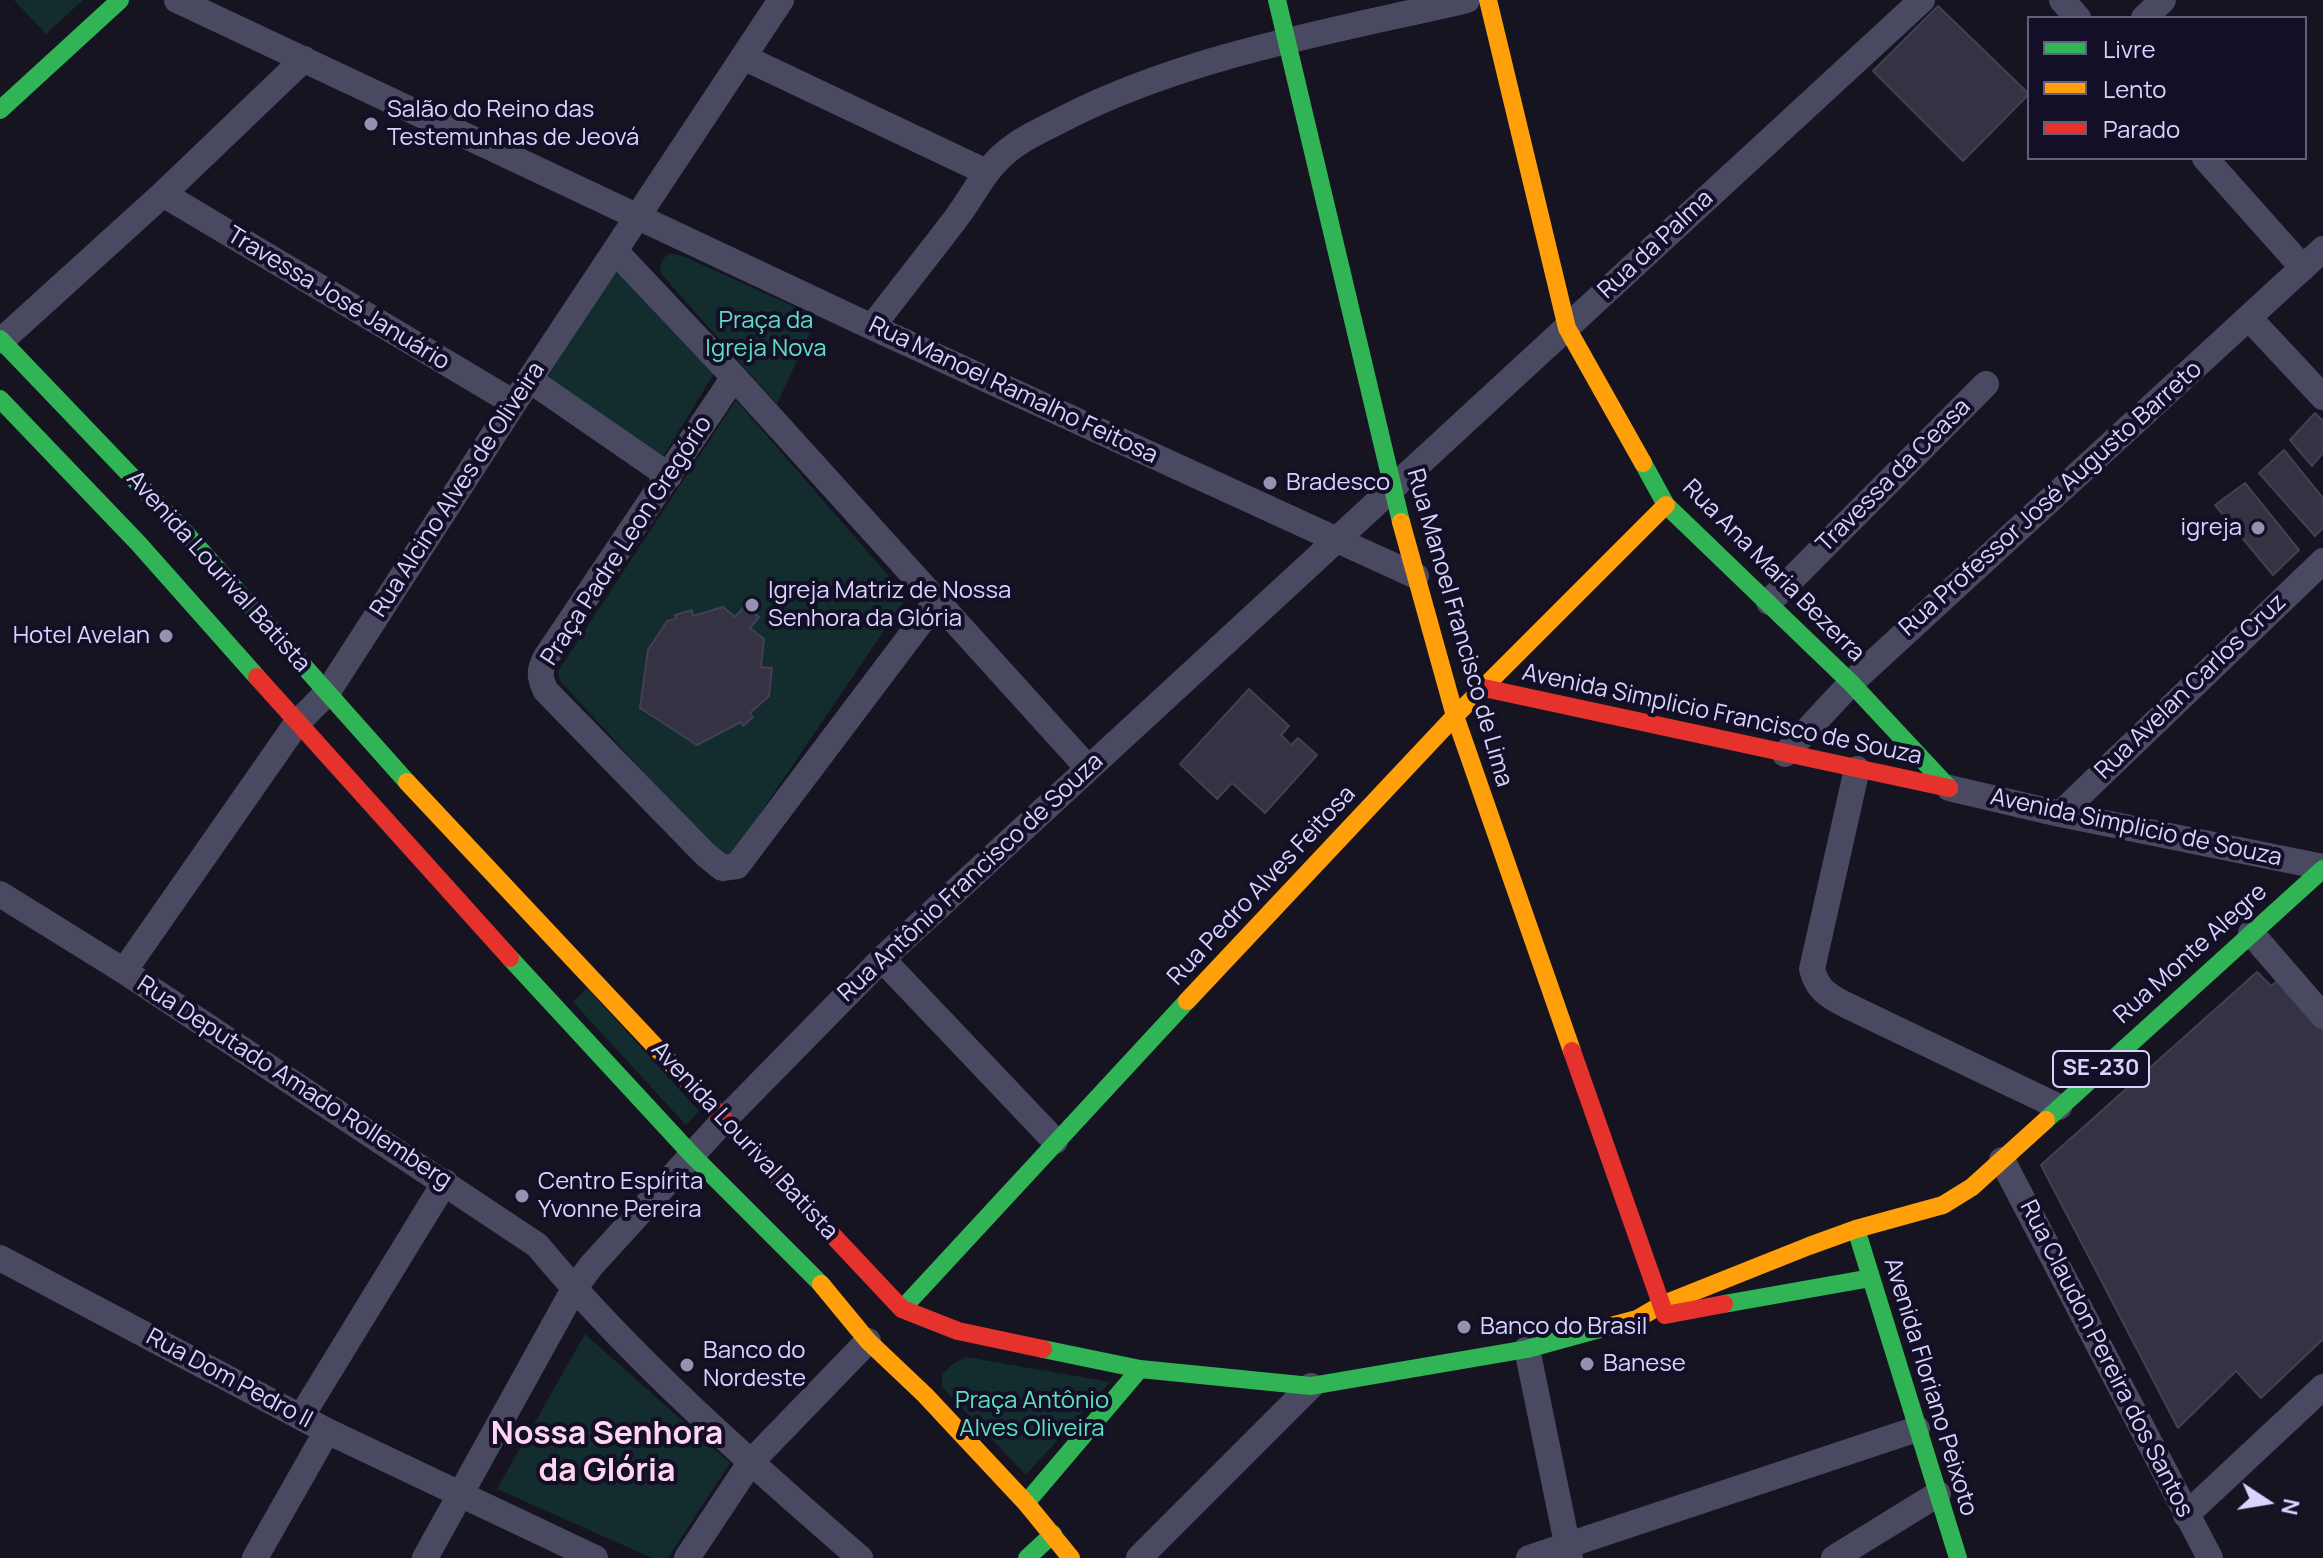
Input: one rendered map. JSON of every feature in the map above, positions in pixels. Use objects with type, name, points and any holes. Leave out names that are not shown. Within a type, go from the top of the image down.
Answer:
[{"type":"main road","points":[[0,110],[120,0]]},
{"type":"main road","name":"Rua Manoel Francisco de Lima","points":[[1277,0],[1392,491],[1455,716],[1663,1310]]},
{"type":"main road","name":"Rua Ana Maria Bezerra","points":[[1488,0],[1567,328],[1666,505],[1851,683],[1949,788]]},
{"type":"main road","name":"Avenida Lourival Batista","points":[[1,340],[180,527],[431,808],[902,1309]]},
{"type":"main road","name":"Avenida Lourival Batista","points":[[0,399],[138,543],[552,1004],[692,1155],[814,1275],[868,1341],[925,1395],[1026,1503],[1071,1558]]},
{"type":"main road","name":"Rua Pedro Alves Feitosa","points":[[902,1309],[1055,1141],[1455,716],[1666,505]]},
{"type":"main road","name":"Avenida Simplicio Francisco de Souza","points":[[1484,688],[1949,788]]},
{"type":"main road","name":"Rua Monte Alegre","points":[[1663,1310],[1856,1229],[1943,1205],[1972,1187],[2323,868]]},
{"type":"main road","name":"Avenida Floriano Peixoto","points":[[1856,1229],[1958,1558]]},
{"type":"main road","points":[[902,1309],[958,1331],[1140,1369],[1311,1386],[1527,1349],[1663,1310],[1871,1278]]},
{"type":"main road","points":[[942,1347],[958,1331]]},
{"type":"main road","points":[[1026,1503],[1140,1369]]},
{"type":"main road","points":[[925,1395],[930,1374]]},
{"type":"main road","points":[[1027,1558],[1053,1534]]},
{"type":"street","name":"Rua Manoel Ramalho Feitosa","points":[[177,0],[872,327],[1416,576]]},
{"type":"street","name":"Rua Alcino Alves de Oliveira","points":[[124,971],[297,723],[327,693],[514,403],[781,0]]},
{"type":"street","points":[[872,327],[959,214],[986,172],[1002,155],[1028,137],[1147,81],[1287,42],[1467,0]]},
{"type":"street","name":"Rua da Palma","points":[[1392,491],[1922,0]]},
{"type":"street","points":[[2062,0],[2076,16]]},
{"type":"street","points":[[2146,16],[2163,0]]},
{"type":"street","points":[[743,57],[986,172]]},
{"type":"street","points":[[1,340],[163,194],[304,59]]},
{"type":"street","points":[[2207,160],[2303,268]]},
{"type":"street","name":"Travessa José Januário","points":[[163,194],[514,403]]},
{"type":"street","name":"Rua Professor José Augusto Barreto","points":[[1785,754],[1851,683],[2323,249]]},
{"type":"street","points":[[616,252],[734,377],[1087,767]]},
{"type":"street","points":[[2249,318],[2323,397]]},
{"type":"street","name":"Praça Padre Leon Gregório","points":[[734,377],[546,657],[540,669],[546,691],[705,854],[722,868],[737,866],[936,602]]},
{"type":"street","points":[[530,380],[669,476]]},
{"type":"street","name":"Travessa da Ceasa","points":[[1769,602],[1986,384]]},
{"type":"street","name":"Rua Antônio Francisco de Souza","points":[[425,1558],[574,1289],[591,1266],[724,1120],[882,959],[1087,767],[1392,491]]},
{"type":"street","name":"Rua Avelan Carlos Cruz","points":[[2060,814],[2323,561]]},
{"type":"street","points":[[1857,769],[1812,969],[1815,982],[1828,995],[1846,1005],[2059,1107]]},
{"type":"street","name":"Avenida Simplicio de Souza","points":[[1949,788],[2323,868]]},
{"type":"street","points":[[400,836],[431,808]]},
{"type":"street","name":"Rua Deputado Amado Rollemberg","points":[[0,894],[124,971],[537,1245],[574,1289],[750,1463],[860,1558]]},
{"type":"street","points":[[2251,933],[2321,1011]]},
{"type":"street","points":[[882,959],[1055,1141]]},
{"type":"street","points":[[552,1004],[585,972]]},
{"type":"street","name":"Rua Claudon Pereira dos Santos","points":[[2002,1160],[2210,1558]]},
{"type":"street","points":[[301,1417],[445,1182]]},
{"type":"street","name":"Rua Dom Pedro II","points":[[0,1258],[327,1431],[595,1558]]},
{"type":"street","points":[[687,1558],[750,1463],[868,1341]]},
{"type":"street","points":[[1527,1349],[1569,1551]]},
{"type":"street","points":[[1139,1558],[1311,1386]]},
{"type":"street","points":[[2186,1515],[2323,1387]]},
{"type":"street","points":[[1529,1558],[1569,1551],[1917,1429]]},
{"type":"street","points":[[255,1558],[327,1431]]},
{"type":"street","points":[[1834,1558],[1938,1494]]},
{"type":"green space","points":[[14,0],[83,0],[46,34]]},
{"type":"green space","name":"Praça da Igreja Nova","points":[[670,253],[683,256],[817,317],[777,404],[662,275],[661,263]]},
{"type":"green space","points":[[619,266],[714,374],[661,460],[546,379]]},
{"type":"green space","points":[[736,400],[907,597],[731,856],[723,858],[560,681],[558,671]]},
{"type":"green space","points":[[587,988],[699,1111],[686,1125],[573,1002]]},
{"type":"green space","points":[[585,1334],[730,1463],[668,1558],[652,1558],[497,1489]]},
{"type":"green space","name":"Praça Antônio Alves Oliveira","points":[[966,1357],[1110,1382],[1026,1475],[942,1387],[942,1374]]},
{"type":"building","points":[[1938,6],[2027,92],[2027,96],[1963,161],[1873,71]]},
{"type":"building","points":[[2315,413],[2323,421],[2323,453],[2312,466],[2290,440]]},
{"type":"building","points":[[2284,450],[2323,498],[2323,528],[2315,536],[2259,473]]},
{"type":"building","name":"igreja","points":[[2245,483],[2299,550],[2273,575],[2215,505]]},
{"type":"building","points":[[745,606],[759,617],[750,628],[764,639],[761,667],[772,668],[769,696],[750,713],[753,717],[743,726],[741,722],[697,745],[640,708],[648,650],[667,621],[676,619],[675,615],[692,610],[693,616],[723,607],[735,617]]},
{"type":"building","points":[[1249,689],[1289,726],[1281,735],[1291,745],[1298,738],[1317,755],[1265,813],[1232,783],[1217,799],[1180,764]]},
{"type":"building","points":[[2257,972],[2271,986],[2279,980],[2323,1027],[2323,1339],[2261,1398],[2236,1371],[2178,1428],[2041,1165]]},
{"type":"traffic: fast","points":[[0,110],[120,0]]},
{"type":"traffic: fast","points":[[1277,0],[1401,522]]},
{"type":"traffic: fast","points":[[0,339],[180,527],[407,782]]},
{"type":"traffic: fast","points":[[0,399],[138,543],[257,677]]},
{"type":"traffic: fast","points":[[1643,463],[1666,505],[1851,683],[1949,788]]},
{"type":"traffic: fast","points":[[2046,1120],[2323,869]]},
{"type":"traffic: fast","points":[[510,958],[692,1155],[821,1284]]},
{"type":"traffic: fast","points":[[902,1309],[1187,1001]]},
{"type":"traffic: fast","points":[[1856,1229],[1958,1558]]},
{"type":"traffic: fast","points":[[1724,1304],[1871,1278]]},
{"type":"traffic: fast","points":[[1043,1349],[1140,1369],[1311,1386],[1527,1349],[1607,1327]]},
{"type":"traffic: fast","points":[[1026,1503],[1140,1369]]},
{"type":"traffic: fast","points":[[1027,1558],[1053,1534]]},
{"type":"traffic: slow","points":[[1488,0],[1567,328],[1643,463]]},
{"type":"traffic: slow","points":[[1187,1001],[1455,716],[1666,505]]},
{"type":"traffic: slow","points":[[1401,522],[1455,716],[1572,1051]]},
{"type":"traffic: slow","points":[[407,782],[698,1092]]},
{"type":"traffic: slow","points":[[1607,1327],[1637,1319],[1661,1305],[1809,1246],[1856,1229],[1943,1205],[1972,1187],[2046,1120]]},
{"type":"traffic: slow","points":[[821,1284],[868,1341],[925,1395],[1026,1503],[1071,1558]]},
{"type":"traffic: jam","points":[[257,677],[510,958]]},
{"type":"traffic: jam","points":[[1484,688],[1949,788]]},
{"type":"traffic: jam","points":[[1572,1051],[1665,1315],[1724,1304]]},
{"type":"traffic: jam","points":[[698,1092],[902,1309],[958,1331],[1043,1349]]},
{"type":"place","name":"Salão do Reino das Testemunhas de Jeová","points":[[371,124]]},
{"type":"place","name":"Bradesco","points":[[1270,483]]},
{"type":"place","name":"igreja","points":[[2258,528]]},
{"type":"place","name":"Igreja Matriz de Nossa Senhora da Glória","points":[[752,605]]},
{"type":"place","name":"Hotel Avelan","points":[[166,636]]},
{"type":"place","name":"Centro Espírita Yvonne Pereira","points":[[522,1196]]},
{"type":"place","name":"Banco do Brasil","points":[[1464,1327]]},
{"type":"place","name":"Banese","points":[[1587,1364]]},
{"type":"place","name":"Banco do Nordeste","points":[[687,1365]]},
{"type":"district","name":"Nossa Senhora da Glória","points":[[607,1454]]}]
